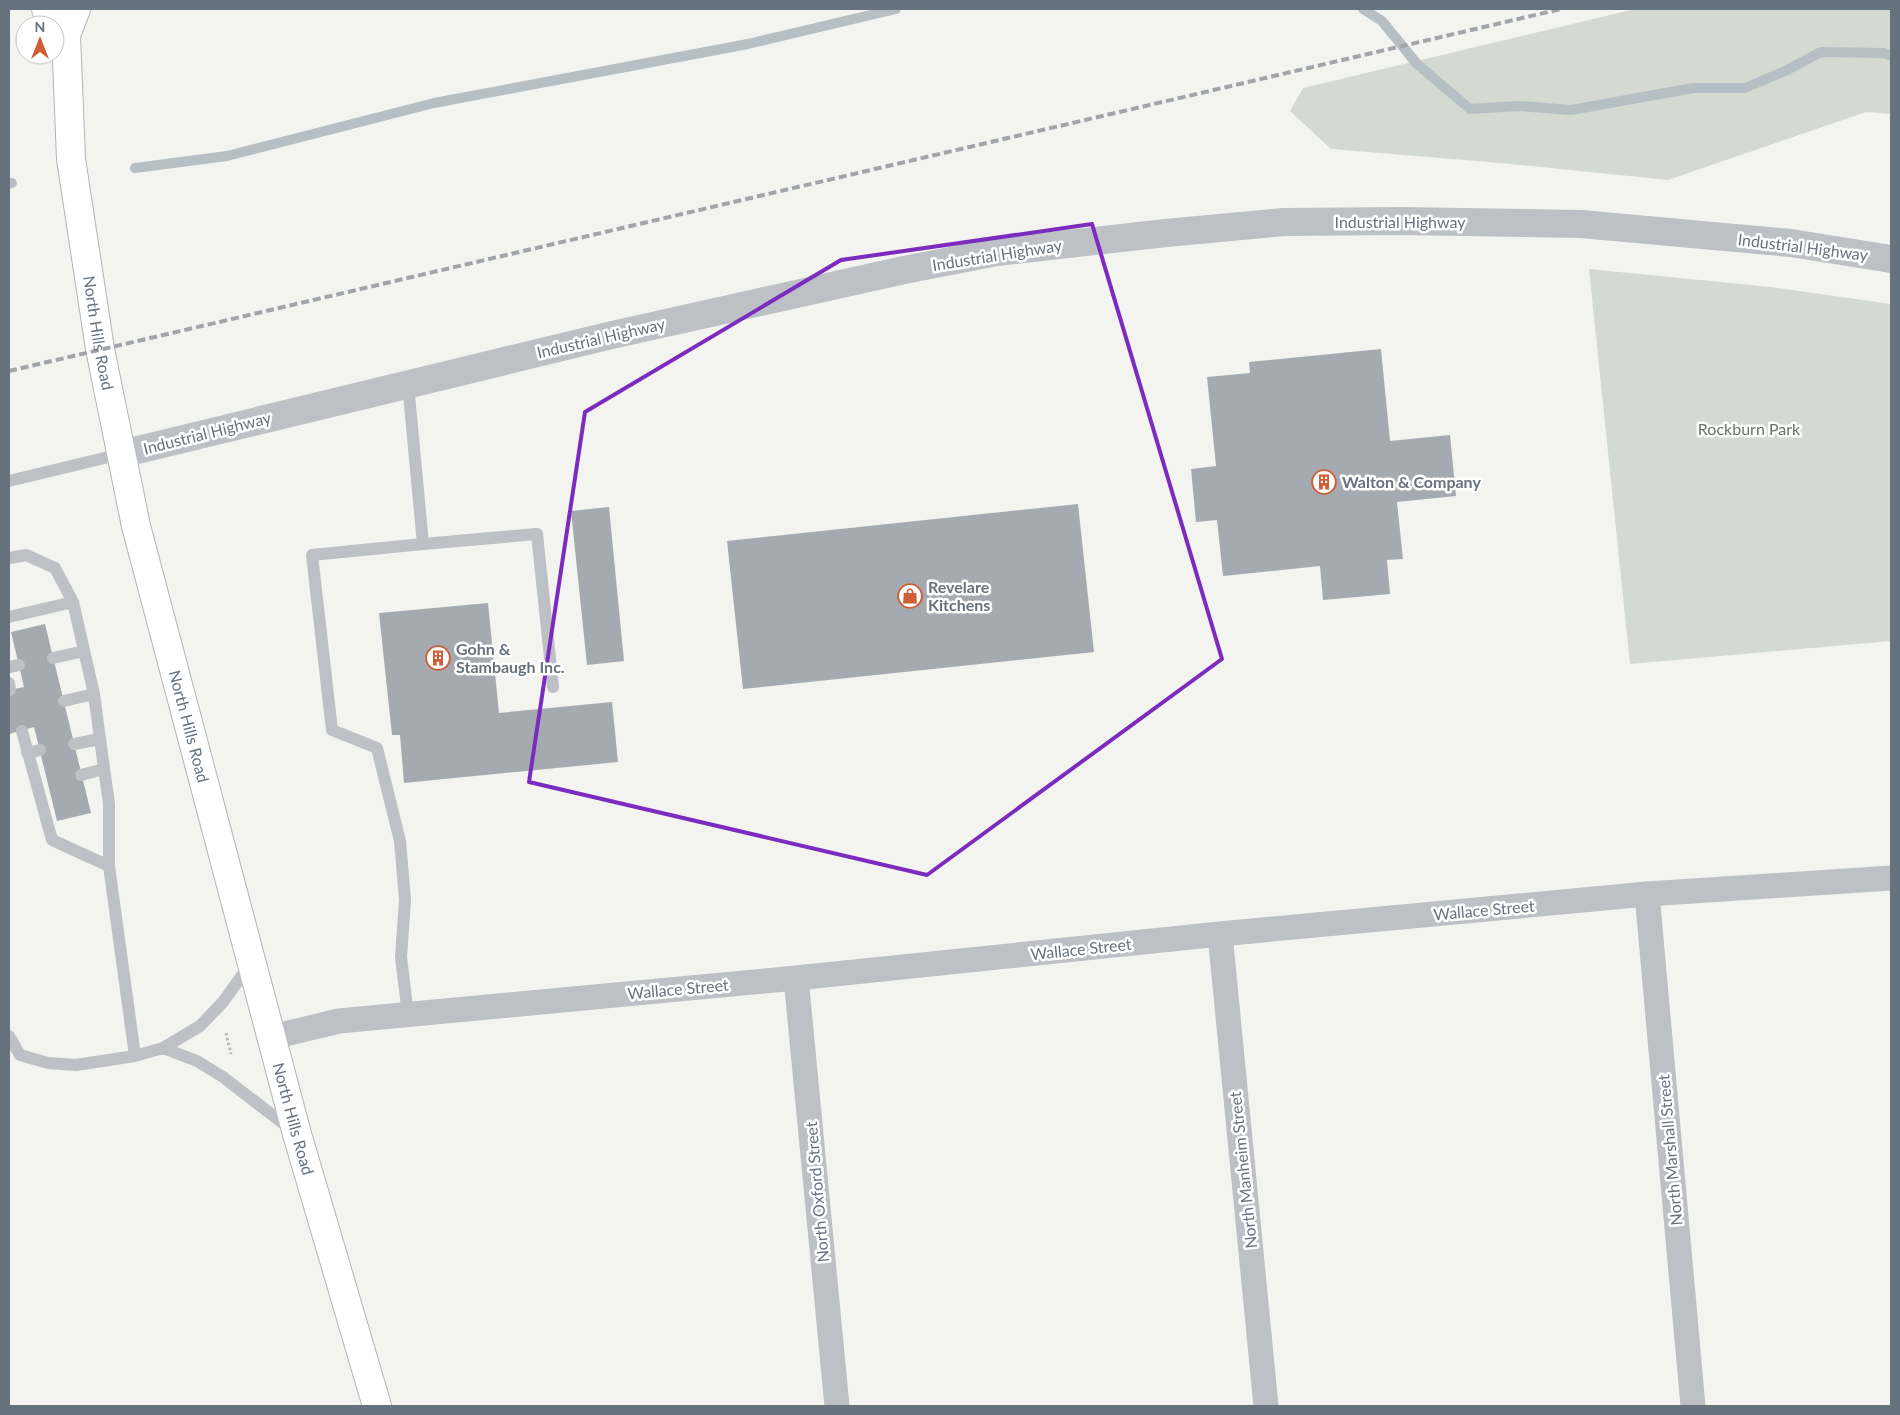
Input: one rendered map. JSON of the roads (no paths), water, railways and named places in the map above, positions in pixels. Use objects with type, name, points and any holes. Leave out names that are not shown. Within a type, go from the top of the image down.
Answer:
[{"type":"main road","points":[[46,9],[66,35]]},
{"type":"main road","name":"North Hills Road","points":[[76,9],[66,35],[71,160],[100,349],[136,526],[297,1134],[377,1406]]},
{"type":"street","name":"Industrial Highway","points":[[121,454],[674,320],[904,270],[997,252],[1284,222],[1401,221],[1581,224],[1791,243],[1891,258]]},
{"type":"street","name":"Wallace Street","points":[[272,1037],[339,1020],[796,978],[1220,934],[1647,894],[1891,878]]},
{"type":"street","name":"North Marshall Street","points":[[1647,894],[1693,1406]]},
{"type":"street","name":"North Manheim Street","points":[[1220,934],[1266,1406]]},
{"type":"street","name":"North Oxford Street","points":[[796,978],[837,1406]]},
{"type":"lane","points":[[408,384],[422,544]]},
{"type":"lane","points":[[9,481],[121,454]]},
{"type":"lane","points":[[408,1015],[401,957],[405,900],[400,841],[377,748],[332,730],[312,554],[537,534],[554,687]]},
{"type":"lane","points":[[9,558],[26,555],[55,568],[73,602],[94,694],[109,804],[109,866],[135,1056]]},
{"type":"lane","points":[[9,617],[73,602]]},
{"type":"lane","points":[[53,658],[84,651]]},
{"type":"lane","points":[[64,700],[94,694]]},
{"type":"lane","points":[[22,731],[33,752],[42,784],[52,840],[109,866]]},
{"type":"lane","points":[[74,744],[100,739]]},
{"type":"lane","points":[[81,775],[104,769]]},
{"type":"lane","points":[[9,1036],[20,1055],[48,1064],[76,1064],[135,1056],[163,1048],[200,1026],[224,1002],[252,962]]},
{"type":"lane","points":[[163,1048],[198,1061],[224,1077],[297,1134]]},
{"type":"waterway","points":[[135,168],[227,156],[434,103],[748,44],[896,9]]},
{"type":"waterway","points":[[1363,9],[1382,21],[1417,64],[1470,109],[1519,106],[1571,110],[1693,88],[1745,88],[1785,71],[1821,52],[1884,53],[1891,56]]},
{"type":"railway","points":[[9,371],[1561,9]]},
{"type":"place","name":"Walton & Company","points":[[1324,482]]},
{"type":"place","name":"Revelare Kitchens","points":[[910,596]]},
{"type":"place","name":"Gohn & Stambaugh Inc.","points":[[438,658]]},
{"type":"park label","name":"Rockburn Park","points":[[1749,429]]}]
